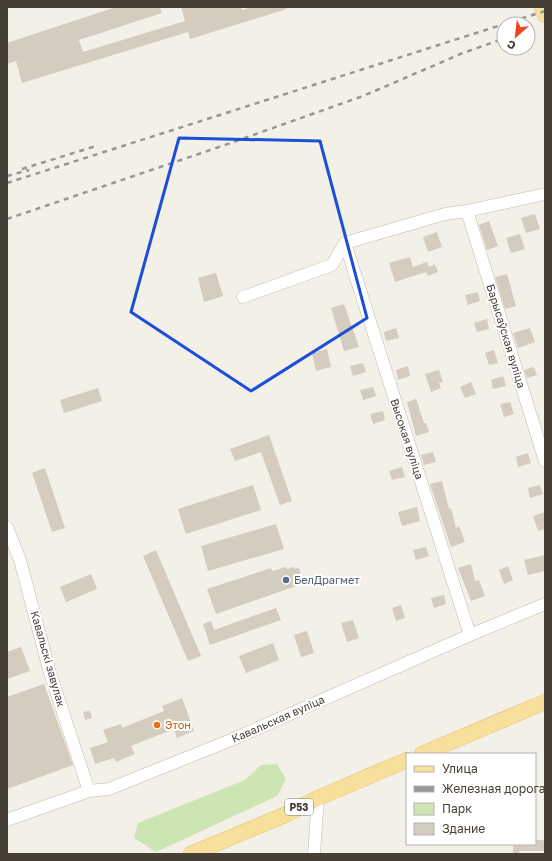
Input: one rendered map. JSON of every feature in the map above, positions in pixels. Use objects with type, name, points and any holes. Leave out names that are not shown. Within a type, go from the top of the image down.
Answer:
[{"type":"main road","points":[[542,7],[545,15]]},
{"type":"main road","points":[[424,753],[545,702]]},
{"type":"main road","name":"Р53","points":[[191,854],[287,814],[318,798],[406,760]]},
{"type":"street","points":[[243,297],[332,265],[345,244],[445,214],[467,211],[545,194]]},
{"type":"street","name":"Барысаўская вуліца","points":[[467,211],[545,461]]},
{"type":"street","name":"Высокая вуліца","points":[[345,244],[470,635]]},
{"type":"street","name":"Кавальскі завулак","points":[[7,527],[20,560],[50,673],[89,791]]},
{"type":"street","name":"Кавальская вуліца","points":[[7,820],[89,791],[109,789],[210,749],[470,635],[545,604]]},
{"type":"street","points":[[314,854],[318,798]]},
{"type":"highlighted area","points":[[179,138],[320,141],[367,318],[251,391],[131,312]]},
{"type":"green space","points":[[277,764],[286,779],[277,796],[156,852],[134,838],[138,823],[245,780],[261,765]]},
{"type":"building","points":[[116,7],[160,7],[162,13],[79,40],[83,52],[185,21],[181,7],[241,7],[242,10],[252,7],[287,7],[287,9],[190,39],[188,32],[22,83],[16,61],[7,64],[7,43]]},
{"type":"building","points":[[535,214],[540,229],[526,233],[521,218]]},
{"type":"building","points":[[489,221],[498,246],[487,250],[479,225]]},
{"type":"building","points":[[437,232],[442,247],[428,252],[423,237]]},
{"type":"building","points":[[520,234],[525,249],[511,253],[506,238]]},
{"type":"building","points":[[410,257],[413,267],[427,262],[429,267],[435,264],[438,272],[428,276],[426,272],[395,282],[389,263]]},
{"type":"building","points":[[216,273],[223,296],[204,302],[198,278]]},
{"type":"building","points":[[507,274],[516,306],[505,309],[495,277]]},
{"type":"building","points":[[478,292],[480,301],[468,305],[465,295]]},
{"type":"building","points":[[344,304],[359,347],[344,351],[331,308]]},
{"type":"building","points":[[487,319],[489,329],[477,332],[474,323]]},
{"type":"building","points":[[396,328],[399,338],[386,341],[384,332]]},
{"type":"building","points":[[530,328],[535,342],[518,348],[513,333]]},
{"type":"building","points":[[327,349],[331,367],[316,371],[312,353]]},
{"type":"building","points":[[494,350],[498,363],[489,365],[485,353]]},
{"type":"building","points":[[363,363],[366,372],[353,376],[350,366]]},
{"type":"building","points":[[408,366],[410,376],[398,380],[396,370]]},
{"type":"building","points":[[534,367],[537,375],[527,378],[524,370]]},
{"type":"building","points":[[439,370],[443,382],[439,383],[441,388],[431,392],[425,374]]},
{"type":"building","points":[[503,376],[506,386],[493,389],[491,380]]},
{"type":"building","points":[[471,382],[476,394],[465,398],[460,387]]},
{"type":"building","points":[[373,387],[376,396],[363,400],[360,390]]},
{"type":"building","points":[[98,388],[102,401],[64,413],[60,400]]},
{"type":"building","points":[[416,399],[424,423],[426,423],[429,432],[416,436],[407,402]]},
{"type":"building","points":[[510,402],[514,414],[504,417],[500,404]]},
{"type":"building","points":[[383,411],[385,420],[373,424],[370,414]]},
{"type":"building","points":[[269,435],[292,501],[280,505],[261,452],[235,461],[230,449]]},
{"type":"building","points":[[433,452],[436,462],[424,465],[421,455]]},
{"type":"building","points":[[528,453],[531,463],[518,467],[516,457]]},
{"type":"building","points":[[402,467],[405,477],[392,480],[389,471]]},
{"type":"building","points":[[45,468],[65,528],[52,532],[32,473]]},
{"type":"building","points":[[442,481],[449,509],[451,508],[456,528],[459,526],[465,542],[451,547],[430,484]]},
{"type":"building","points":[[253,485],[261,510],[186,534],[178,509]]},
{"type":"building","points":[[540,485],[543,494],[530,498],[528,488]]},
{"type":"building","points":[[417,507],[420,521],[402,526],[398,512]]},
{"type":"building","points":[[545,512],[545,529],[538,531],[533,516]]},
{"type":"building","points":[[276,524],[284,549],[208,571],[201,546]]},
{"type":"building","points":[[426,547],[429,556],[416,560],[413,550]]},
{"type":"building","points":[[156,550],[201,656],[188,661],[143,556]]},
{"type":"building","points":[[545,555],[545,571],[528,575],[524,560]]},
{"type":"building","points":[[471,564],[475,581],[479,580],[485,596],[471,601],[458,568]]},
{"type":"building","points":[[508,566],[513,580],[504,584],[499,570]]},
{"type":"building","points":[[286,567],[287,569],[294,567],[295,569],[299,568],[302,580],[295,582],[296,586],[216,614],[207,589],[271,568],[272,571]]},
{"type":"building","points":[[91,574],[97,589],[66,602],[60,587]]},
{"type":"building","points":[[444,595],[446,604],[434,608],[431,598]]},
{"type":"building","points":[[401,605],[405,618],[396,621],[392,608]]},
{"type":"building","points":[[276,608],[281,620],[210,645],[203,624],[211,621],[214,630]]},
{"type":"building","points":[[353,620],[359,638],[347,642],[341,623]]},
{"type":"building","points":[[307,631],[314,653],[301,657],[294,635]]},
{"type":"building","points":[[273,643],[279,660],[246,673],[239,656]]},
{"type":"building","points":[[21,647],[30,671],[7,679],[7,652]]},
{"type":"building","points":[[44,684],[73,765],[7,789],[7,697]]},
{"type":"building","points":[[182,698],[194,731],[177,738],[174,729],[131,746],[135,754],[116,762],[114,758],[95,764],[90,748],[108,742],[103,730],[121,724],[122,728],[164,711],[162,706]]},
{"type":"building","points":[[90,711],[92,718],[85,720],[83,712]]},
{"type":"building","points":[[536,840],[545,840],[545,851],[519,851],[519,854],[513,854],[513,845],[536,845]]},
{"type":"railway","points":[[7,183],[545,11]]},
{"type":"railway","points":[[7,219],[225,145],[363,96],[463,53],[496,41]]},
{"type":"railway","points":[[22,169],[96,146]]},
{"type":"railway","points":[[7,176],[29,170]]},
{"type":"place","name":"БелДрагмет","points":[[286,580]]},
{"type":"place","name":"Этон","points":[[157,725]]}]
